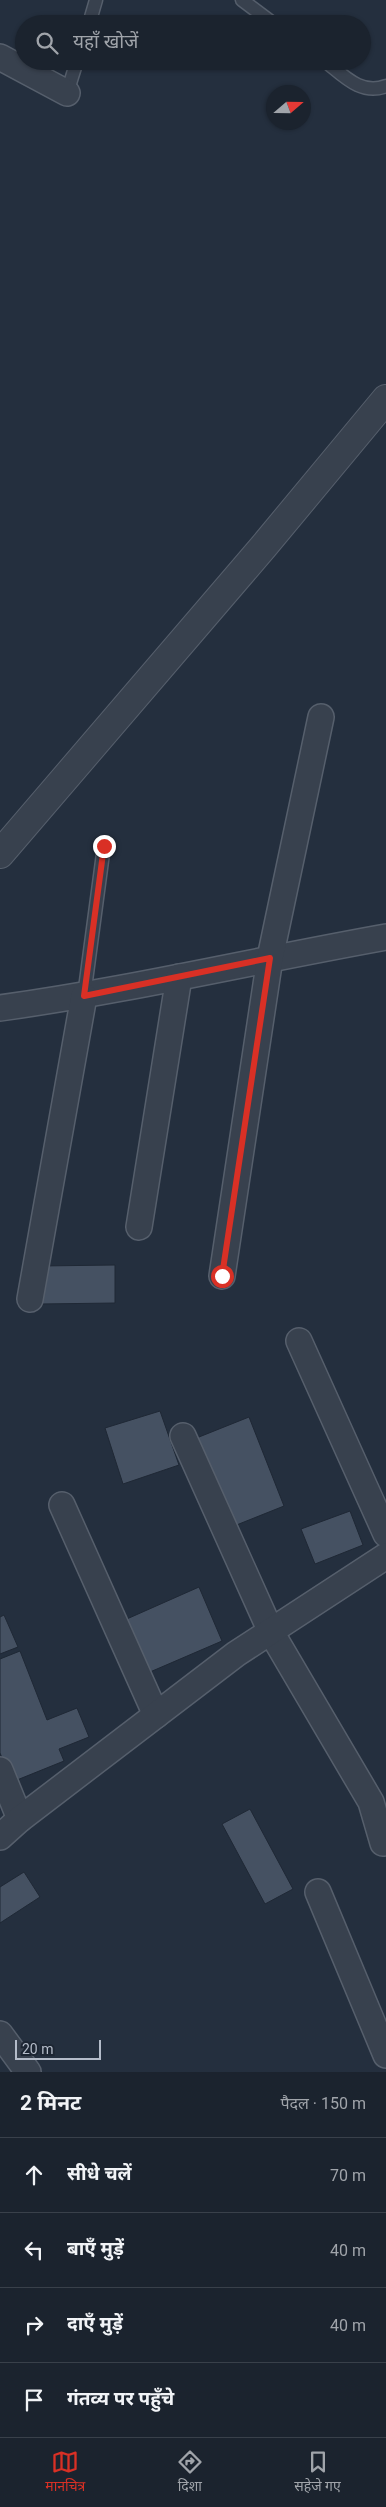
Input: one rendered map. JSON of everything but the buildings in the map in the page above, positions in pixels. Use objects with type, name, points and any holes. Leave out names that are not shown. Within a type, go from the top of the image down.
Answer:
[{"type":"street","points":[[0,57],[15,65]]},
{"type":"street","points":[[24,70],[67,93]]},
{"type":"street","points":[[0,854],[264,546],[386,399]]},
{"type":"street","points":[[222,1276],[270,958],[321,717]]},
{"type":"street","points":[[0,1008],[84,996],[270,958],[386,938]]},
{"type":"street","points":[[139,1226],[179,977]]},
{"type":"street","points":[[30,1299],[84,996]]},
{"type":"street","points":[[299,1341],[386,1534]]},
{"type":"street","points":[[183,1436],[271,1632],[361,1782],[371,1802],[382,1843]]},
{"type":"street","points":[[62,1505],[156,1715]]},
{"type":"street","points":[[0,1836],[156,1715],[271,1632],[386,1556]]},
{"type":"street","points":[[0,1770],[20,1819]]},
{"type":"street","points":[[318,1892],[386,2055]]},
{"type":"street","points":[[0,2034],[28,2072]]},
{"type":"lane","points":[[92,15],[96,0]]},
{"type":"lane","points":[[242,0],[262,15]]},
{"type":"lane","points":[[67,93],[74,70]]},
{"type":"lane","points":[[338,70],[366,90],[376,90],[386,86]]},
{"type":"lane","points":[[84,996],[104,846]]},
{"type":"route","points":[[104,846],[84,996],[270,958],[222,1276]]}]
